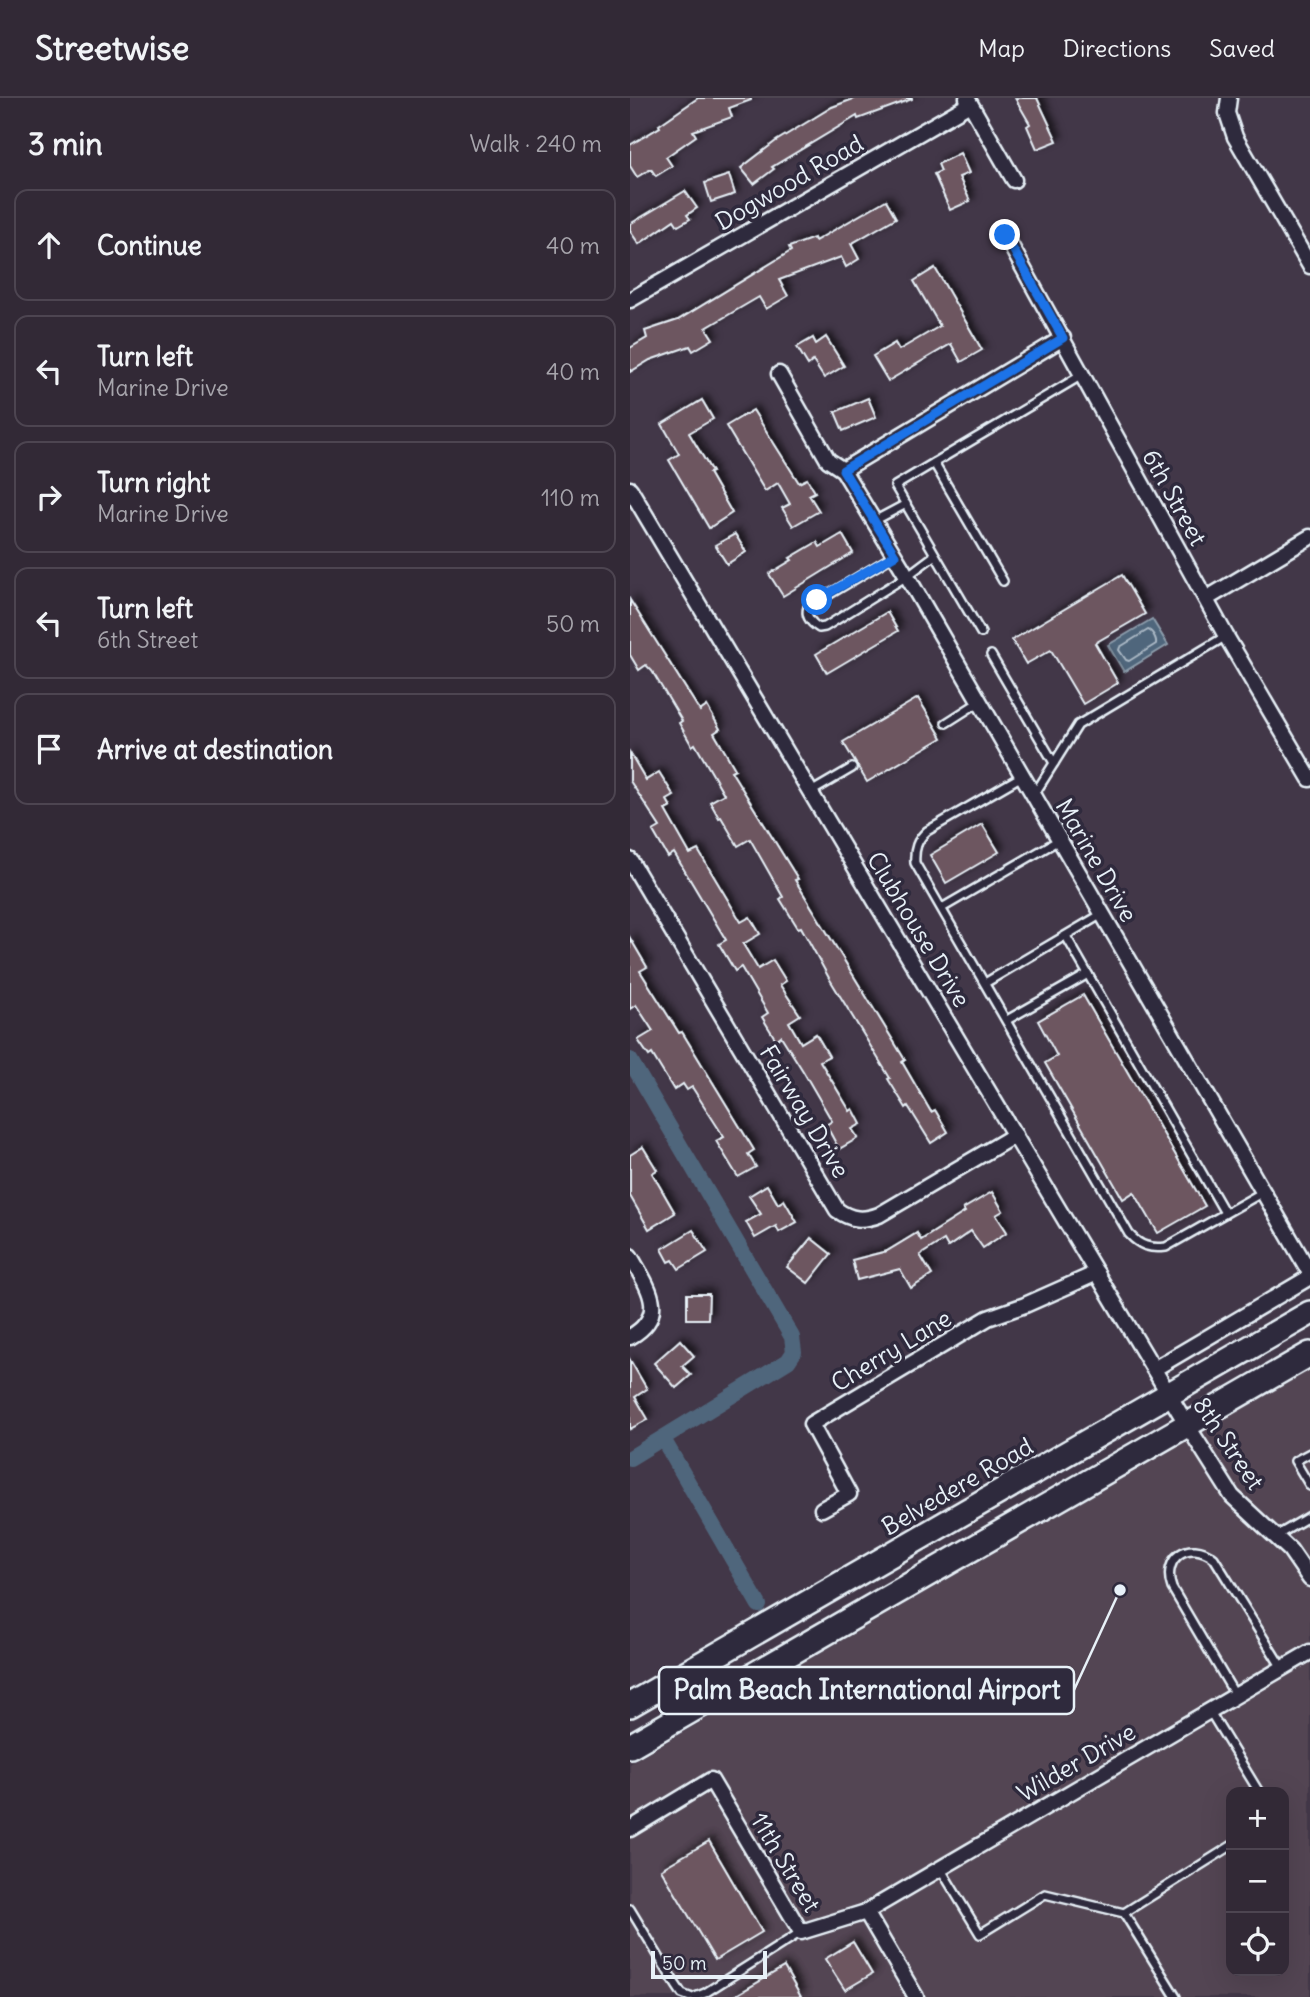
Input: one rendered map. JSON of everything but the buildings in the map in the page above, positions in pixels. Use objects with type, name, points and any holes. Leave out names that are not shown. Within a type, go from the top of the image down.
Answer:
[{"type":"main road","name":"Belvedere Road","points":[[630,1705],[1310,1313]]},
{"type":"main road","points":[[630,1746],[1310,1354]]},
{"type":"street","points":[[1229,98],[1227,113],[1235,137],[1310,266]]},
{"type":"street","points":[[969,101],[1014,180]]},
{"type":"street","name":"Dogwood Road","points":[[630,300],[969,101]]},
{"type":"street","name":"6th Street","points":[[1005,235],[1226,636],[1310,779]]},
{"type":"street","points":[[843,470],[1063,338]]},
{"type":"street","name":"Marine Drive","points":[[779,374],[828,460],[843,470],[895,555],[1310,1275]]},
{"type":"street","name":"Clubhouse Drive","points":[[630,489],[1168,1394]]},
{"type":"street","points":[[1206,598],[1310,537]]},
{"type":"street","name":"Fairway Drive","points":[[630,860],[837,1210],[857,1219],[879,1215],[1015,1135]]},
{"type":"street","points":[[630,1256],[652,1298],[649,1320],[643,1329],[630,1337]]},
{"type":"street","name":"Cherry Lane","points":[[822,1509],[849,1494],[811,1424],[988,1318],[1025,1306],[1097,1273]]},
{"type":"street","points":[[1154,1369],[1310,1275]]},
{"type":"street","name":"8th Street","points":[[1168,1394],[1232,1496],[1290,1550],[1310,1579]]},
{"type":"street","name":"Wilder Drive","points":[[866,1912],[1310,1652]]},
{"type":"street","name":"11th Street","points":[[630,1829],[711,1780],[802,1932],[866,1912]]},
{"type":"street","points":[[866,1912],[916,1997]]},
{"type":"lane","points":[[981,633],[895,486],[1083,375]]},
{"type":"lane","points":[[934,463],[1003,581]]},
{"type":"lane","points":[[874,521],[905,504]]},
{"type":"lane","points":[[895,555],[808,607],[812,623],[819,628],[825,626],[907,576],[935,555]]},
{"type":"lane","points":[[1033,795],[1078,725],[1226,636]]},
{"type":"lane","points":[[990,654],[1054,763]]},
{"type":"lane","points":[[946,723],[979,702]]},
{"type":"lane","points":[[811,792],[852,768]]},
{"type":"lane","points":[[1022,776],[927,831],[921,837],[915,863],[1129,1234],[1136,1242],[1146,1247],[1166,1247],[1263,1192]]},
{"type":"lane","points":[[942,908],[1059,840]]},
{"type":"lane","points":[[985,983],[1102,914]]},
{"type":"lane","points":[[1066,936],[1225,1213]]},
{"type":"lane","points":[[1007,1020],[1088,974]]},
{"type":"lane","points":[[1310,1453],[1296,1461],[1310,1486]]},
{"type":"lane","points":[[1276,1536],[1310,1516]]},
{"type":"lane","points":[[1236,1695],[1169,1580],[1171,1563],[1183,1552],[1199,1550],[1214,1558],[1282,1668]]},
{"type":"lane","points":[[1209,1710],[1256,1787]]},
{"type":"lane","points":[[1124,1913],[1226,1849]]},
{"type":"lane","points":[[940,1868],[980,1934],[1045,1894],[1124,1913],[1176,1997]]},
{"type":"lane","points":[[630,1909],[682,1994],[690,1997]]},
{"type":"lane","points":[[695,1997],[802,1932]]},
{"type":"shaded area","points":[[1310,1370],[1310,1997],[630,1997],[630,1763]]},
{"type":"water","points":[[1152,619],[1168,645],[1124,672],[1108,645]]},
{"type":"waterway","points":[[630,1060],[792,1337],[794,1352],[788,1361],[630,1458]]},
{"type":"waterway","points":[[663,1439],[759,1605]]},
{"type":"place","name":"Palm Beach International Airport","points":[[1120,1590]]},
{"type":"route","points":[[817,600],[895,555],[843,470],[1063,338],[1005,235]]}]
